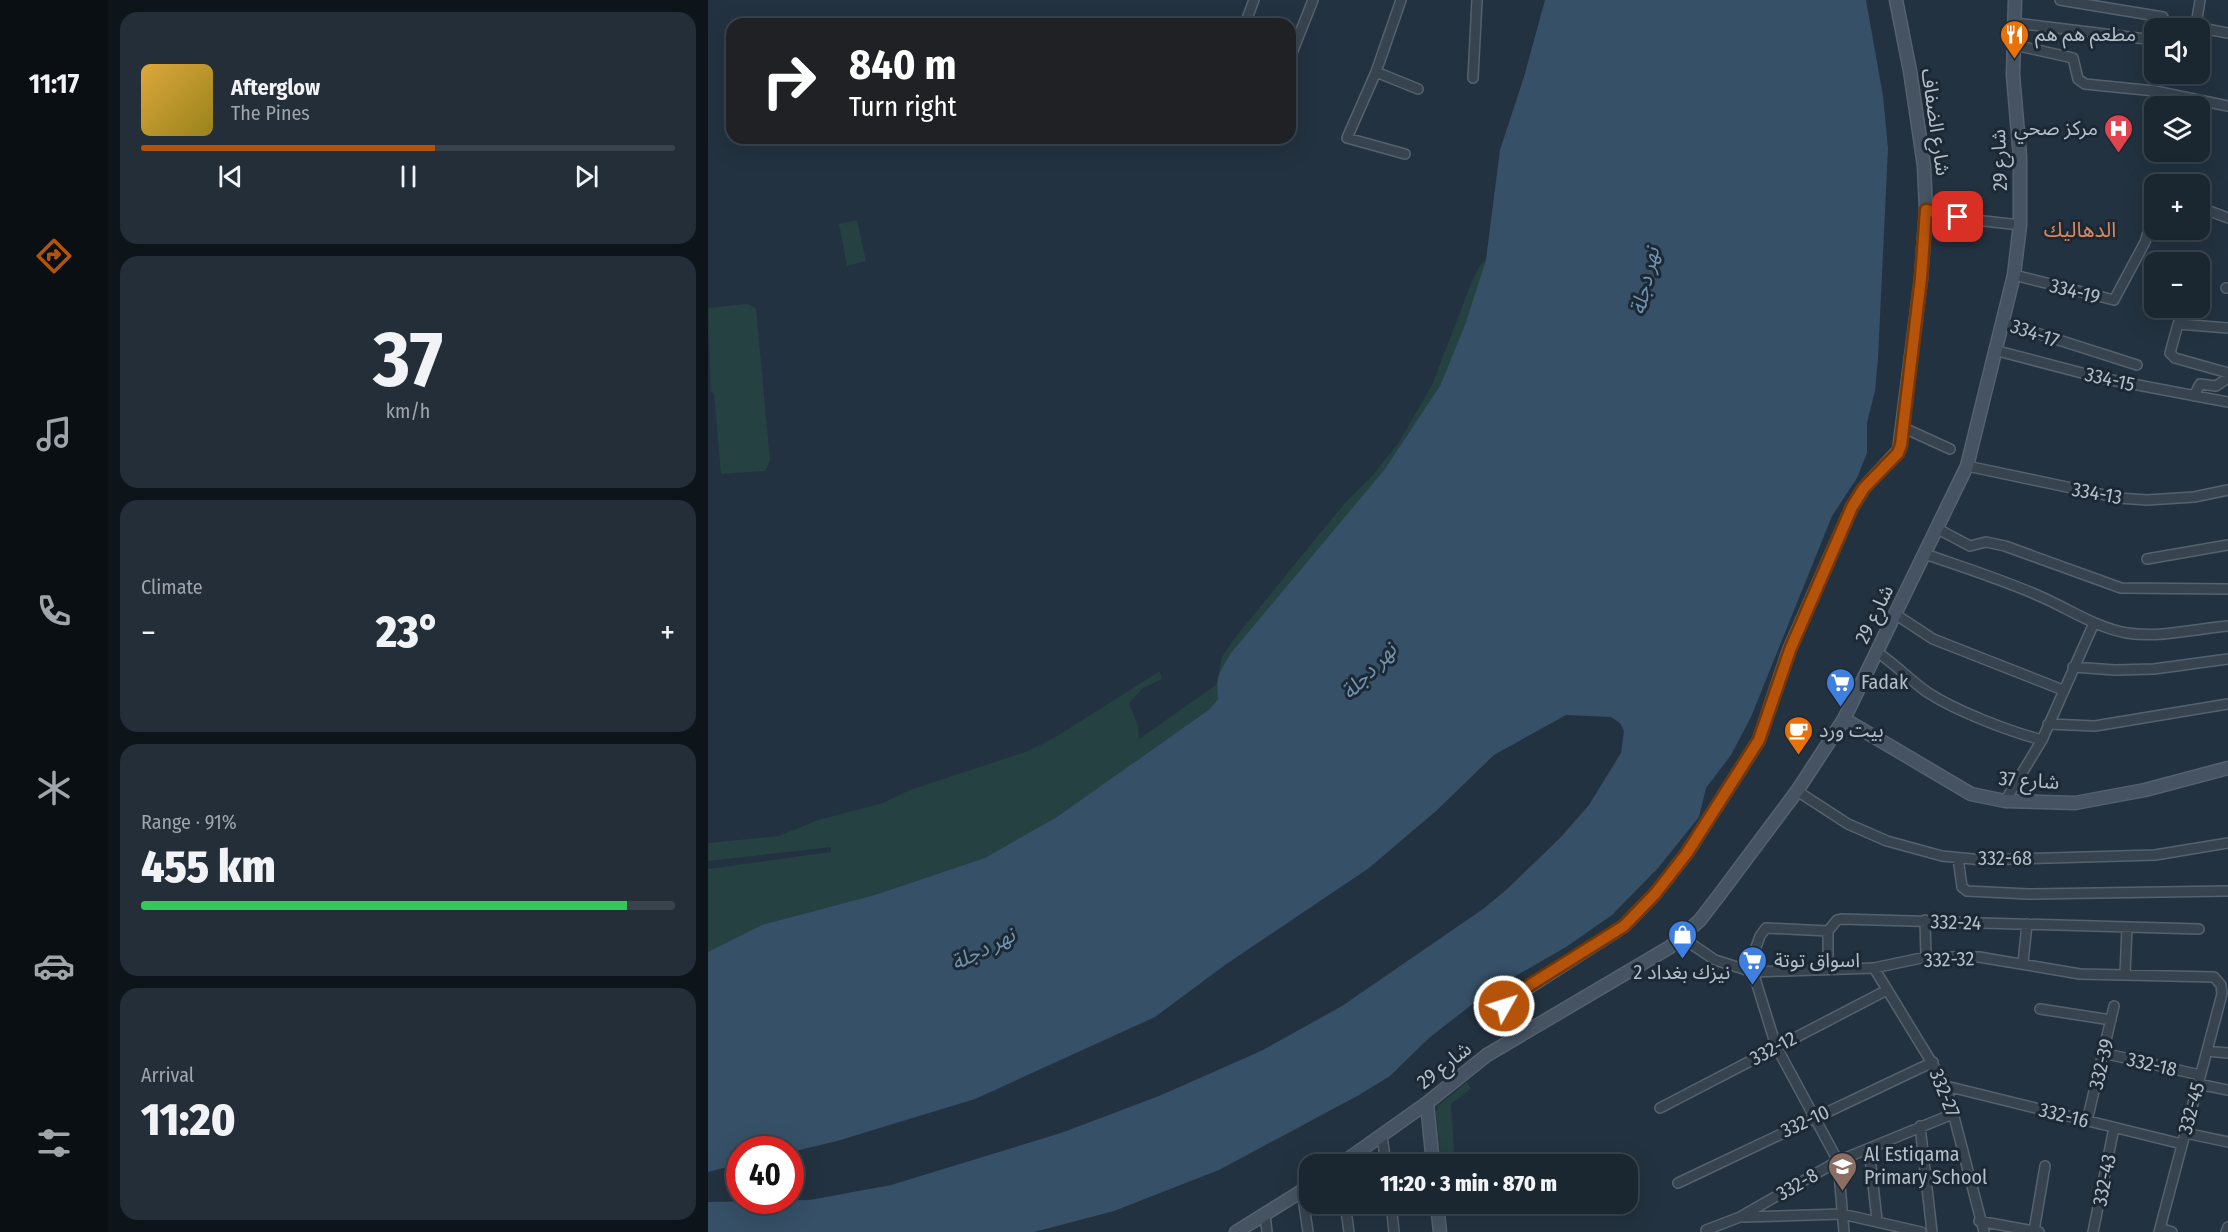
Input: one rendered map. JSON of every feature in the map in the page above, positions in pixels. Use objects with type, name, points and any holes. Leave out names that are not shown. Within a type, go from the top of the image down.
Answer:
[{"type":"street","points":[[1247,18],[1254,0]]},
{"type":"street","points":[[1296,43],[1313,0]]},
{"type":"street","points":[[1401,0],[1376,72],[1347,138],[1405,154]]},
{"type":"street","points":[[1473,78],[1477,0]]},
{"type":"street","name":"شارع الضفاف","points":[[1517,1037],[1503,1012],[1507,1001],[1624,926],[1655,894],[1687,853],[1759,740],[1790,650],[1852,507],[1864,488],[1898,453],[1904,428],[1921,278],[1926,210],[1921,144],[1896,0]]},
{"type":"street","name":"شارع 29","points":[[1356,1154],[1427,1103],[1487,1055],[1658,956],[1681,938],[1712,905],[1797,790],[1844,719],[1967,466],[2014,275],[2019,225],[2020,157],[2013,75],[2015,0]]},
{"type":"street","points":[[2060,0],[2163,17]]},
{"type":"street","points":[[2200,0],[2197,19],[2201,28],[2228,33]]},
{"type":"street","points":[[2015,23],[2144,39]]},
{"type":"street","points":[[2014,45],[2073,58],[2078,79],[2085,84],[2155,91],[2228,106]]},
{"type":"street","points":[[1376,72],[1418,89]]},
{"type":"street","points":[[1926,210],[1975,220],[2019,225]]},
{"type":"street","points":[[2210,211],[2228,218]]},
{"type":"street","name":"334-19","points":[[2014,275],[2114,300],[2146,240]]},
{"type":"street","name":"334-17","points":[[2002,322],[2137,365]]},
{"type":"street","points":[[2228,328],[2178,324],[2170,353],[2175,358],[2228,373]]},
{"type":"street","name":"334-15","points":[[1994,350],[2101,378],[2228,402]]},
{"type":"street","points":[[2194,396],[2200,384],[2216,386],[2228,378]]},
{"type":"street","points":[[1904,428],[1950,448]]},
{"type":"street","name":"334-13","points":[[1967,466],[2119,498],[2147,500],[2194,497],[2228,490]]},
{"type":"street","points":[[1936,528],[1970,546],[1986,542],[2005,546],[2121,588],[2228,589]]},
{"type":"street","points":[[2147,559],[2228,545]]},
{"type":"street","points":[[1924,554],[2045,598],[2094,623],[2127,633],[2153,634],[2228,626]]},
{"type":"street","points":[[1895,614],[1933,639],[2063,690]]},
{"type":"street","points":[[2005,801],[2042,740],[2094,623]]},
{"type":"street","points":[[1877,652],[1899,666],[1928,692],[2003,728],[2042,740]]},
{"type":"street","points":[[2073,667],[2115,670],[2154,669],[2228,659]]},
{"type":"street","points":[[2048,724],[2096,726],[2228,704]]},
{"type":"street","name":"شارع 37","points":[[1844,719],[1971,794],[2005,801],[2075,803],[2145,790],[2228,768]]},
{"type":"street","name":"332-68","points":[[1797,790],[1848,824],[1887,841],[1958,858],[2155,855],[2228,843]]},
{"type":"street","points":[[1958,858],[1962,887],[1967,891],[2039,894],[2228,891]]},
{"type":"street","name":"332-24","points":[[1750,971],[1760,936],[1766,928],[1828,931],[1837,920],[1841,919],[2199,929]]},
{"type":"street","points":[[1925,920],[1926,957]]},
{"type":"street","points":[[2023,963],[2027,924]]},
{"type":"street","points":[[2125,974],[2127,928]]},
{"type":"street","points":[[1828,931],[1828,969]]},
{"type":"street","name":"332-32","points":[[1681,938],[1715,960],[1750,971],[1874,968],[1926,957],[1978,957],[2080,974],[2214,977],[2224,991]]},
{"type":"street","name":"332-27","points":[[1874,968],[1946,1086],[1955,1113],[1979,1221],[1984,1232]]},
{"type":"street","points":[[1750,971],[1776,1046],[1838,1161],[1844,1232]]},
{"type":"street","name":"332-12","points":[[1660,1108],[1887,990]]},
{"type":"street","name":"332-45","points":[[2159,1230],[2224,991]]},
{"type":"street","name":"332-39","points":[[2087,1121],[2114,1006]]},
{"type":"street","points":[[2040,1009],[2111,1020]]},
{"type":"street","points":[[2207,1051],[2228,1053]]},
{"type":"street","name":"332-18","points":[[2103,1053],[2228,1090]]},
{"type":"street","name":"332-10","points":[[1678,1183],[1933,1062]]},
{"type":"street","name":"332-16","points":[[1946,1086],[2182,1144]]},
{"type":"street","points":[[1427,1103],[1432,1154]]},
{"type":"street","name":"332-8","points":[[1706,1230],[1740,1217],[1838,1161],[1955,1113]]},
{"type":"street","points":[[1920,1126],[1932,1232]]},
{"type":"street","name":"332-43","points":[[2094,1232],[2114,1128]]},
{"type":"street","points":[[2185,1133],[2228,1142]]},
{"type":"street","points":[[1382,1136],[1385,1154]]},
{"type":"street","points":[[1869,1149],[1877,1221]]},
{"type":"street","points":[[1979,1221],[2037,1232],[2045,1166]]},
{"type":"street","points":[[1236,1232],[1299,1192]]},
{"type":"street","points":[[1265,1214],[1267,1232]]},
{"type":"street","points":[[1307,1214],[1308,1232]]},
{"type":"street","points":[[1347,1214],[1349,1232]]},
{"type":"street","points":[[1392,1214],[1394,1232]]},
{"type":"street","points":[[1438,1214],[1440,1232]]},
{"type":"street","points":[[1740,1217],[1842,1214],[1921,1232]]},
{"type":"street","points":[[2226,1232],[2228,1227]]},
{"type":"street","points":[[2159,1230],[2172,1232]]},
{"type":"green space","points":[[1545,0],[1502,268],[1420,425],[1234,694],[1026,849],[708,960],[708,869],[831,852],[831,847],[708,861],[708,843],[779,836],[818,820],[883,803],[910,790],[1028,751],[1054,738],[1160,671],[1162,679],[1143,688],[1129,703],[1138,726],[1139,739],[1216,685],[1222,657],[1234,639],[1344,504],[1373,475],[1399,442],[1432,385],[1472,281],[1480,265],[1486,260],[1500,150],[1524,77]]},
{"type":"green space","points":[[857,220],[866,261],[847,266],[839,224]]},
{"type":"green space","points":[[747,304],[756,308],[770,461],[765,471],[721,474],[714,393],[711,392],[708,308]]},
{"type":"green space","points":[[1467,1082],[1471,1089],[1451,1104],[1454,1150],[1452,1154],[1440,1154],[1436,1112],[1438,1106]]},
{"type":"water","name":"نهر دجلة","points":[[1545,0],[1866,0],[1883,96],[1888,148],[1878,359],[1875,391],[1867,423],[1867,453],[1857,478],[1832,516],[1751,717],[1731,755],[1706,788],[1699,817],[1658,868],[1612,915],[1566,947],[1488,992],[1429,1038],[1390,1076],[1219,1170],[1114,1211],[1034,1232],[708,1232],[708,1202],[726,1202],[726,1214],[804,1214],[804,1200],[891,1185],[1061,1133],[1159,1096],[1261,1051],[1342,1006],[1483,909],[1560,838],[1589,805],[1621,753],[1624,731],[1620,723],[1611,717],[1566,715],[1494,755],[1436,811],[1369,868],[1225,965],[1155,1017],[975,1099],[837,1141],[804,1149],[804,1136],[726,1136],[726,1167],[708,1172],[708,952],[762,925],[875,895],[985,858],[1057,817],[1210,709],[1218,699],[1219,675],[1231,653],[1385,469],[1440,386],[1465,325],[1486,260],[1500,150],[1524,77]]},
{"type":"place","name":"مطعم هم هم","points":[[2014,60]]},
{"type":"place","name":"مركز صحي","points":[[2119,154]]},
{"type":"place","name":"Fadak","points":[[1840,708]]},
{"type":"place","name":"بيت ورد","points":[[1798,756]]},
{"type":"place","name":"نيزك بغداد 2","points":[[1682,960]]},
{"type":"place","name":"اسواق توتة","points":[[1753,986]]},
{"type":"place","name":"Al Estiqama Primary School","points":[[1843,1192]]},
{"type":"district","name":"الدهاليك","points":[[2080,230]]},
{"type":"route","points":[[1504,1006],[1512,997],[1624,926],[1655,894],[1687,853],[1759,740],[1784,664],[1852,507],[1859,494],[1899,450],[1904,428],[1919,295],[1926,210],[1958,217]]}]
